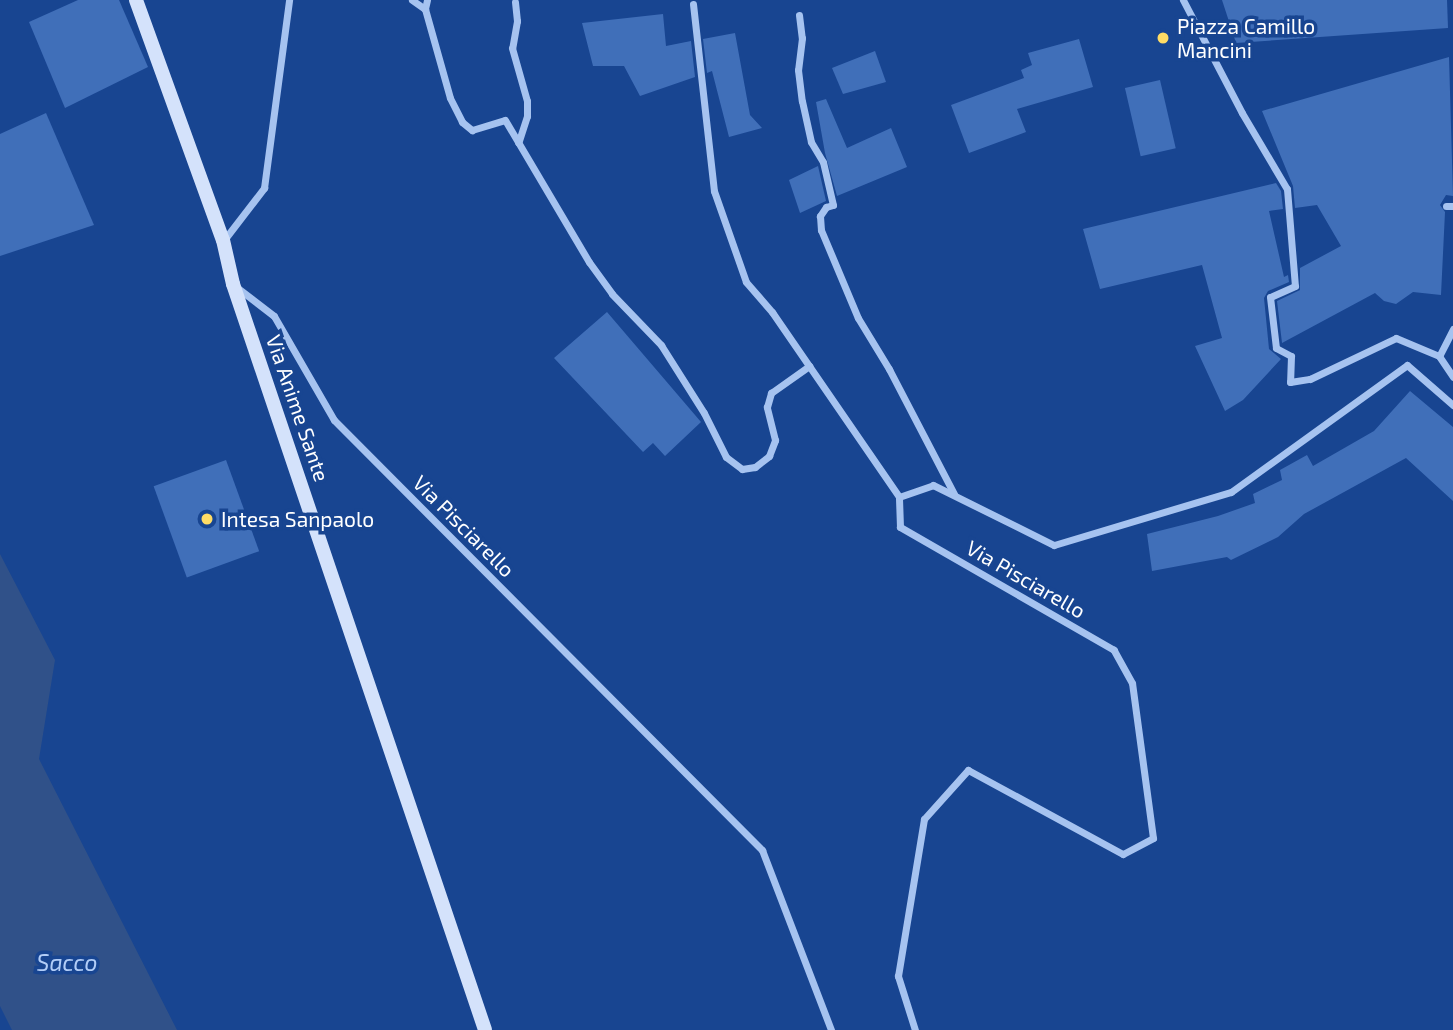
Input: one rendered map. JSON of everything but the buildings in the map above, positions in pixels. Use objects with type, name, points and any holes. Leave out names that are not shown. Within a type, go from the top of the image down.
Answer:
[{"type":"main road","name":"Via Anime Sante","points":[[136,0],[223,240],[233,284],[485,1030]]},
{"type":"street","points":[[223,240],[264,187],[289,0]]},
{"type":"street","points":[[412,0],[425,9]]},
{"type":"street","points":[[426,0],[425,9],[450,98],[462,122],[472,130],[505,120],[589,262],[612,294],[661,345],[704,414],[726,457],[743,470],[755,467],[769,456],[775,440],[768,407],[771,393],[810,366]]},
{"type":"street","points":[[1183,0],[1230,91],[1287,188],[1296,286],[1269,297],[1276,348],[1291,356],[1290,382],[1310,379],[1396,338],[1439,356],[1453,377]]},
{"type":"street","points":[[515,2],[517,21],[512,48],[527,108],[518,143]]},
{"type":"street","points":[[694,4],[715,191],[746,282],[772,312],[899,497]]},
{"type":"street","points":[[799,16],[802,38],[798,70],[802,101],[811,142],[823,162],[833,205],[826,207],[820,216],[821,230],[858,318],[889,369],[955,496]]},
{"type":"street","name":"Via Pisciarello","points":[[233,284],[274,316],[334,420],[762,850],[831,1030]]},
{"type":"street","points":[[1439,356],[1453,329]]},
{"type":"street","name":"Via Pisciarello","points":[[915,1030],[898,976],[924,820],[968,770],[1123,855],[1153,838],[1132,683],[1114,650],[900,527],[899,497],[933,485],[1054,545],[1231,492],[1406,366],[1453,405]]},
{"type":"water","name":"Sacco","points":[[0,554],[55,660],[39,759],[177,1030],[12,1030],[0,1006]]},
{"type":"place","name":"Piazza Camillo Mancini","points":[[1163,38]]},
{"type":"place","name":"Intesa Sanpaolo","points":[[207,519]]}]
